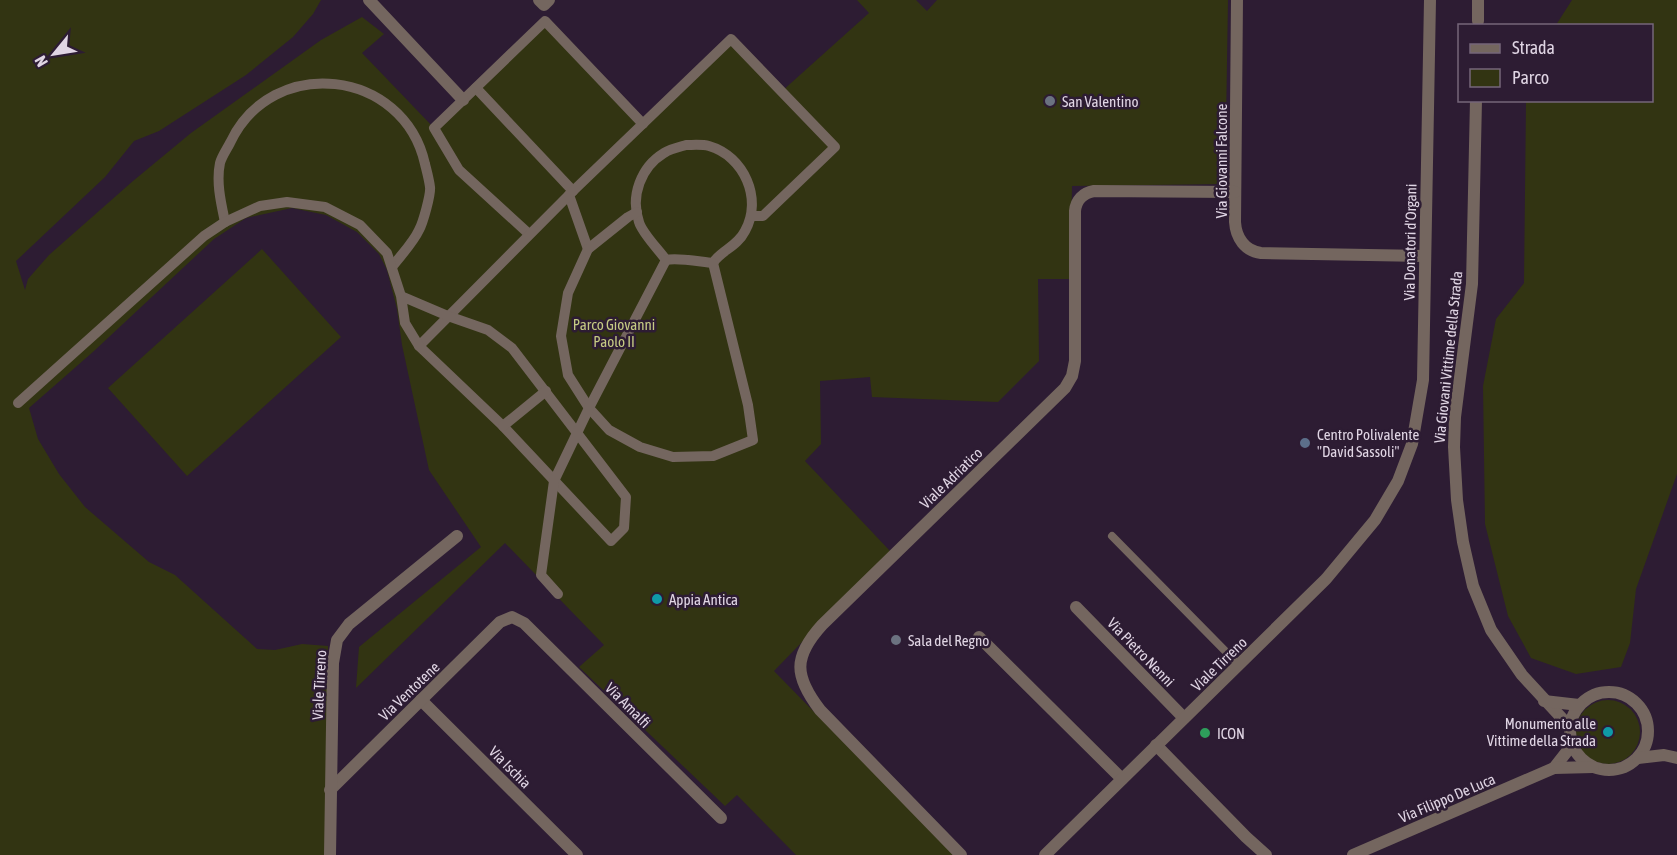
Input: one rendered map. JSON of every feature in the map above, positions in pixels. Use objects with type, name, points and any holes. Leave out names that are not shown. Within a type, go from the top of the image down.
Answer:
[{"type":"street","points":[[369,0],[463,100]]},
{"type":"street","points":[[539,0],[544,5],[549,0]]},
{"type":"street","name":"Via Giovanni Falcone","points":[[1237,0],[1235,192],[1236,232],[1243,244],[1255,252],[1425,256]]},
{"type":"street","name":"Via Donatori d'Organi","points":[[1398,481],[1412,444],[1424,359],[1430,0]]},
{"type":"street","points":[[1478,0],[1478,21]]},
{"type":"street","points":[[529,234],[459,170],[434,128],[463,100],[545,21],[643,124]]},
{"type":"street","points":[[419,346],[529,234],[730,39],[835,147],[763,216],[751,216]]},
{"type":"street","points":[[225,222],[219,196],[220,163],[237,127],[262,102],[292,87],[328,82],[363,89],[396,112],[421,145],[431,189],[420,230],[392,267]]},
{"type":"street","points":[[476,88],[571,193],[588,249]]},
{"type":"street","name":"Via Giovani Vittime della Strada","points":[[1476,102],[1472,284],[1455,417],[1457,500],[1471,578],[1491,630],[1515,667],[1570,727]]},
{"type":"street","points":[[637,212],[588,249],[568,293],[561,336],[568,375],[589,408],[609,430],[640,447],[673,457],[713,456],[753,440],[748,405],[713,263],[716,258],[733,247],[745,232],[751,216],[751,190],[746,175],[731,158],[709,146],[686,145],[665,152],[651,162],[641,177],[635,201],[637,212],[639,224],[666,260]]},
{"type":"street","name":"Viale Adriatico","points":[[960,855],[817,706],[807,690],[801,672],[800,658],[804,648],[822,625],[1070,381],[1076,361],[1076,208],[1082,197],[1094,191],[1235,192]]},
{"type":"street","points":[[18,403],[204,236],[225,222],[260,206],[287,202],[325,207],[360,225],[387,253],[401,296],[405,323],[419,346],[502,426],[611,542],[624,528],[626,497],[512,348],[488,330],[401,296]]},
{"type":"street","points":[[558,594],[541,575],[554,481],[666,260],[673,258],[713,263]]},
{"type":"street","points":[[502,426],[546,391]]},
{"type":"street","name":"Viale Tirreno","points":[[1045,855],[1335,569],[1375,520],[1398,481]]},
{"type":"street","name":"Viale Tirreno","points":[[330,855],[335,645],[340,634],[349,624],[457,537]]},
{"type":"street","name":"Via Pietro Nenni","points":[[1076,607],[1184,718]]},
{"type":"street","name":"Via Ventotene","points":[[330,790],[500,622],[512,617]]},
{"type":"street","name":"Via Amalfi","points":[[512,617],[521,620],[532,630],[721,818]]},
{"type":"street","points":[[979,637],[1122,779]]},
{"type":"street","points":[[1554,768],[1593,767],[1617,770],[1638,758],[1645,747],[1648,735],[1647,723],[1643,711],[1625,695],[1613,692],[1589,697],[1573,715],[1570,727],[1572,745],[1582,760],[1593,767]]},
{"type":"street","name":"Via Ischia","points":[[421,700],[577,855]]},
{"type":"street","points":[[1544,701],[1580,705]]},
{"type":"street","points":[[1648,735],[1664,755]]},
{"type":"street","points":[[1156,745],[1266,855]]},
{"type":"street","points":[[1554,768],[1572,745]]},
{"type":"street","points":[[1638,758],[1664,755],[1677,758]]},
{"type":"street","name":"Via Filippo De Luca","points":[[1353,855],[1554,768]]},
{"type":"lane","points":[[1112,536],[1239,665]]},
{"type":"green space","name":"Parco Giovanni Paolo II","points":[[0,0],[321,0],[313,14],[293,37],[246,75],[159,131],[134,141],[105,177],[16,261],[25,290],[28,279],[49,255],[191,133],[321,40],[362,17],[384,34],[362,53],[434,128],[545,21],[643,124],[731,39],[781,92],[869,13],[857,0],[916,0],[927,11],[937,0],[1228,0],[1225,184],[1072,186],[1070,279],[1038,279],[1039,361],[998,402],[872,397],[870,377],[820,381],[821,444],[805,461],[890,551],[774,671],[954,855],[796,855],[737,795],[725,806],[579,667],[604,645],[505,543],[356,688],[359,647],[481,547],[429,470],[402,345],[397,309],[387,270],[379,254],[357,232],[326,215],[292,208],[246,218],[214,239],[29,408],[38,439],[59,474],[85,507],[149,562],[175,575],[257,649],[275,650],[302,644],[328,646],[326,855],[0,855]]},
{"type":"green space","points":[[1572,0],[1677,0],[1677,474],[1636,589],[1630,643],[1621,667],[1576,674],[1531,658],[1508,616],[1485,524],[1483,386],[1496,319],[1524,283],[1526,102],[1653,102],[1653,24],[1557,24]]},
{"type":"green space","points":[[262,249],[341,337],[187,476],[108,388]]},
{"type":"green space","points":[[1608,700],[1626,706],[1634,714],[1640,732],[1634,750],[1626,758],[1608,764],[1590,758],[1582,750],[1576,732],[1582,714],[1590,706]]},
{"type":"place","name":"San Valentino","points":[[1050,101]]},
{"type":"place","name":"Centro Polivalente \"David Sassoli\"","points":[[1305,443]]},
{"type":"place","name":"Appia Antica","points":[[657,599]]},
{"type":"place","name":"Sala del Regno","points":[[896,640]]},
{"type":"place","name":"Monumento alle Vittime della Strada","points":[[1608,732]]},
{"type":"place","name":"ICON","points":[[1205,733]]}]
